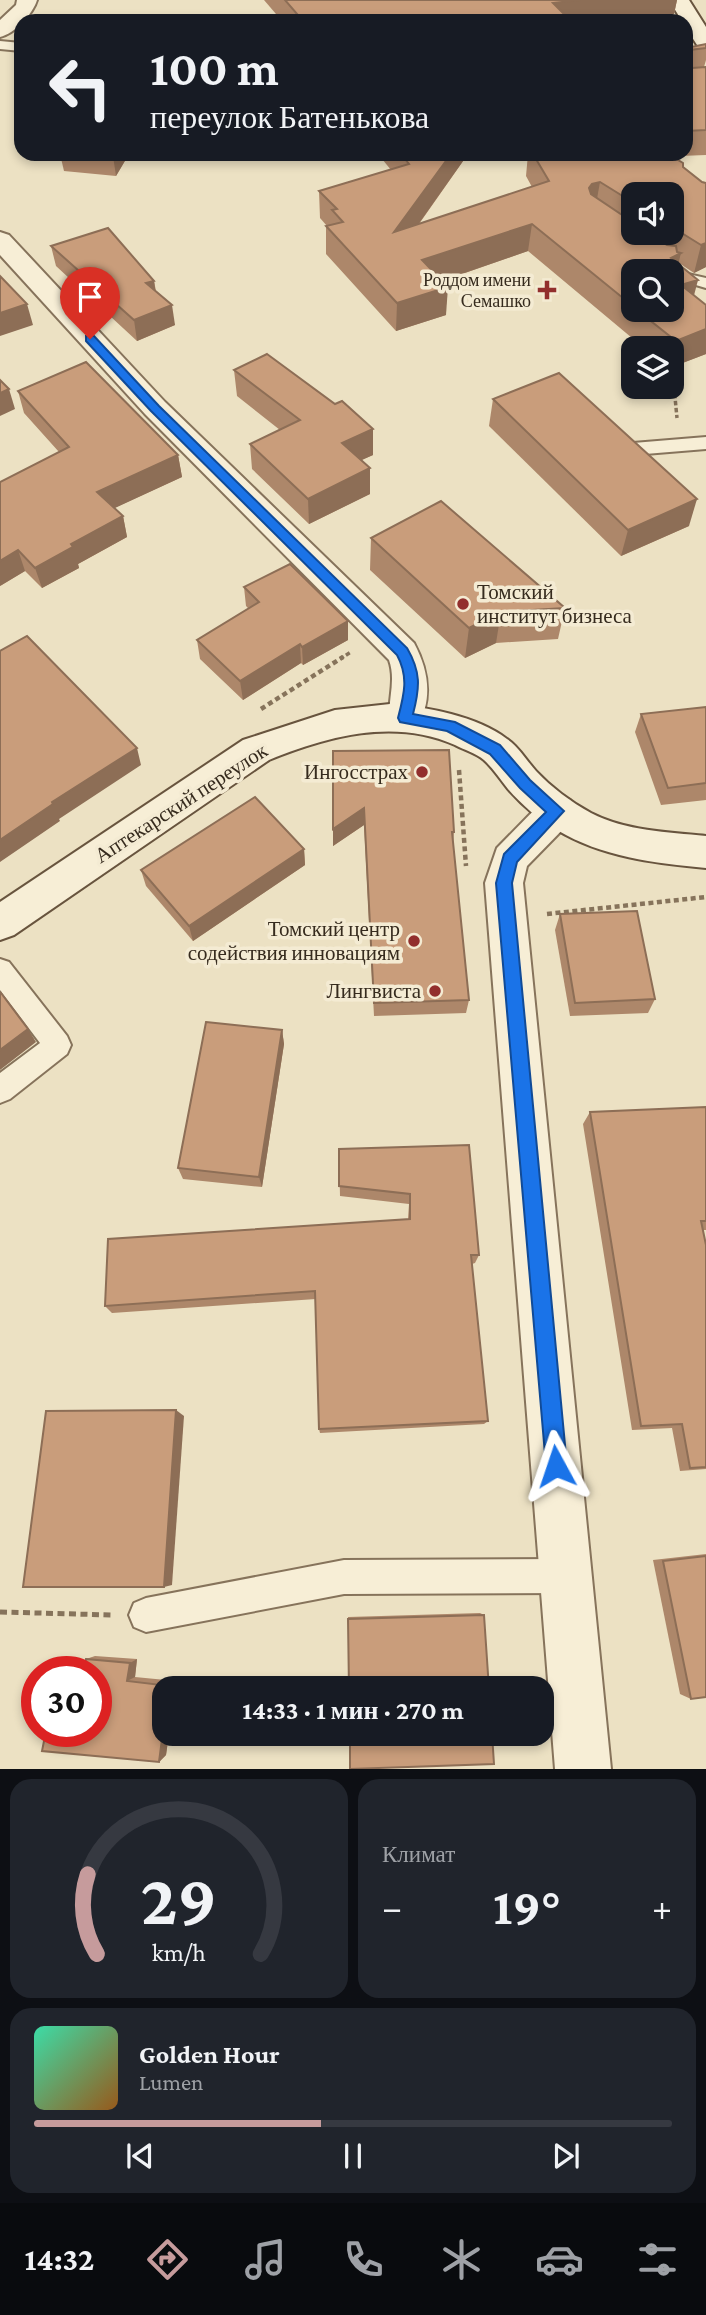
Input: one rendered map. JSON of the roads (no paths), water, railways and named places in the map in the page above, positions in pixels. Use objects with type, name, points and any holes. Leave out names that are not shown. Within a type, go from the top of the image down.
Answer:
[{"type":"street","points":[[0,31],[14,18]]},
{"type":"street","points":[[693,23],[706,44]]},
{"type":"street","points":[[0,240],[155,408],[402,652],[410,666],[413,687],[405,718]]},
{"type":"street","name":"Аптекарский переулок","points":[[0,923],[256,750],[329,724],[370,718],[405,718],[450,726],[495,750],[525,784],[556,811]]},
{"type":"street","points":[[583,1769],[504,883],[510,859],[556,811],[587,829],[626,843],[706,852]]},
{"type":"lane","points":[[684,278],[706,283]]},
{"type":"lane","points":[[633,449],[706,443]]},
{"type":"lane","points":[[0,970],[58,1045],[0,1090]]},
{"type":"lane","points":[[146,1615],[344,1577],[566,1576]]},
{"type":"place","name":"Роддом имени Семашко","points":[[547,290]]},
{"type":"place","name":"Томский институт бизнеса","points":[[463,604]]},
{"type":"place","name":"Ингосстрах","points":[[422,772]]},
{"type":"place","name":"Томский центр содействия инновациям","points":[[414,941]]},
{"type":"place","name":"Лингвиста","points":[[435,991]]}]
